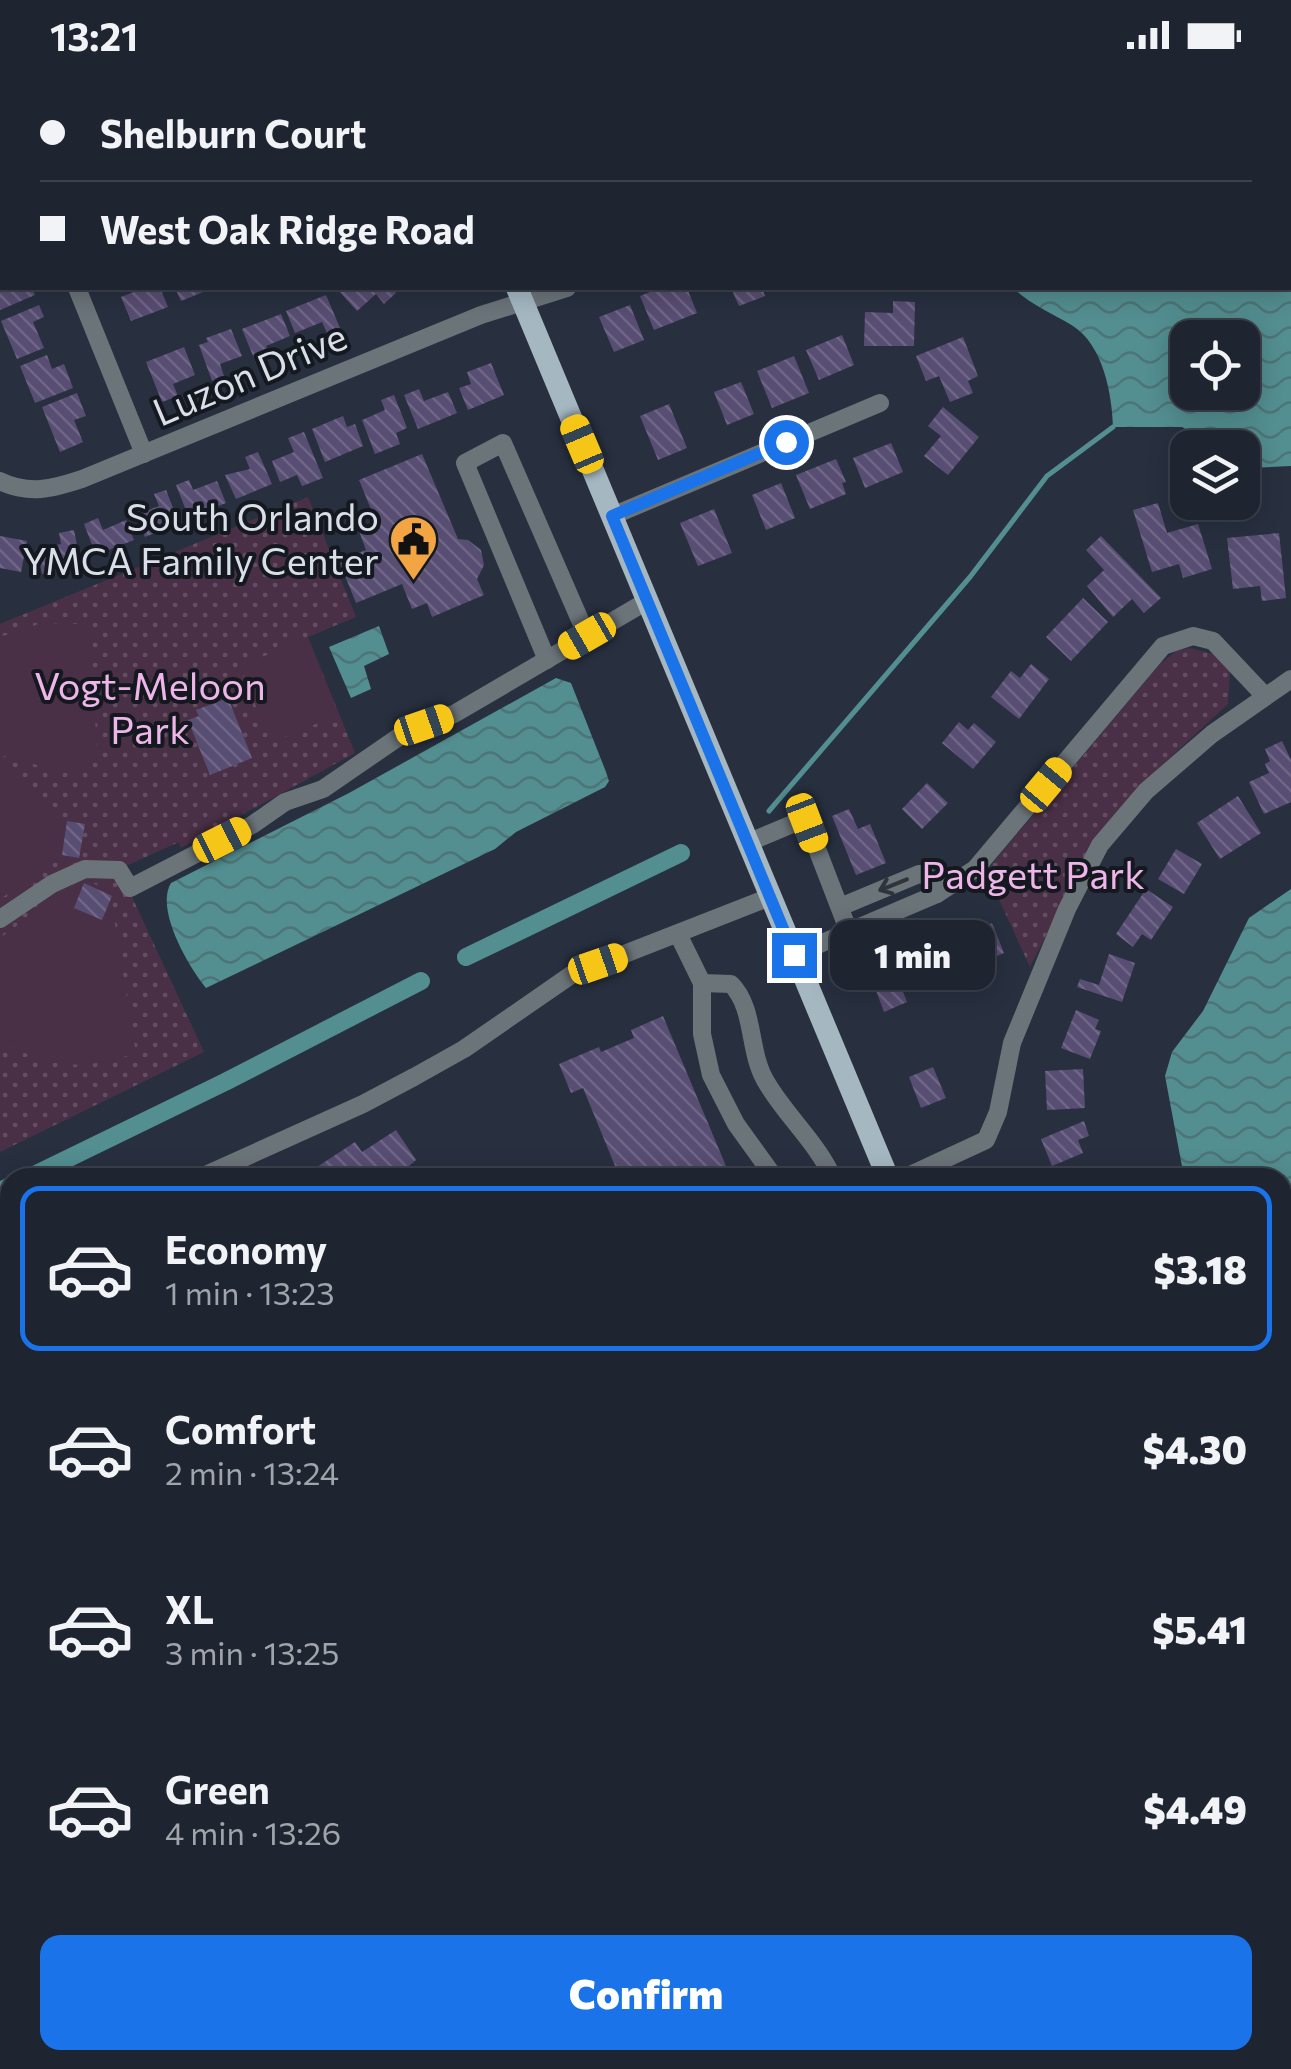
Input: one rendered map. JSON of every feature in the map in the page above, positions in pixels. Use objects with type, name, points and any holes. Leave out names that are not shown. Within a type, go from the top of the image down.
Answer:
[{"type":"main road","points":[[520,295],[884,1168]]},
{"type":"street","points":[[78,290],[144,454]]},
{"type":"street","name":"Luzon Drive","points":[[0,481],[17,489],[49,491],[520,295],[554,290]]},
{"type":"street","points":[[612,516],[880,404]]},
{"type":"street","points":[[547,660],[465,463],[502,443],[587,636]]},
{"type":"street","points":[[0,919],[52,884],[85,869],[120,870],[130,888],[252,825],[285,802],[322,789],[406,732],[454,714],[647,601]]},
{"type":"street","points":[[794,955],[937,894],[975,869],[1163,646],[1193,636],[1213,642],[1264,695]]},
{"type":"street","points":[[926,1168],[986,1140],[998,1112],[1012,1043],[1067,909],[1100,845],[1146,790],[1264,695],[1291,679]]},
{"type":"street","points":[[748,843],[802,820],[807,823],[849,932]]},
{"type":"street","points":[[840,907],[919,874],[926,875],[937,894]]},
{"type":"street","points":[[236,1168],[429,1069],[571,976],[770,897]]},
{"type":"street","points":[[678,934],[702,983],[702,1034],[711,1075],[736,1124],[768,1168]]},
{"type":"street","points":[[702,983],[731,984],[740,993],[764,1079],[825,1168]]},
{"type":"green space","name":"Vogt-Meloon Park","points":[[308,497],[356,617],[308,637],[355,753],[181,848],[179,842],[119,869],[204,1052],[0,1152],[0,624]]},
{"type":"green space","points":[[42,623],[80,624],[88,628],[98,760],[74,775],[0,755],[0,637]]},
{"type":"green space","points":[[307,637],[339,714],[271,743],[240,667]]},
{"type":"green space","name":"Padgett Park","points":[[1190,648],[1216,655],[1230,671],[1228,704],[1135,790],[1059,910],[1030,967],[986,871],[1159,665],[1176,651]]},
{"type":"green space","points":[[0,760],[65,823],[85,823],[75,860],[58,860],[0,899]]},
{"type":"green space","points":[[83,877],[110,893],[136,1053],[100,1062],[65,1064],[32,1056],[0,1037],[0,938]]},
{"type":"water","points":[[1016,290],[1291,290],[1291,466],[1260,468],[1260,430],[1113,427],[1111,400],[1099,358],[1073,326]]},
{"type":"water","points":[[379,626],[389,654],[364,666],[371,689],[351,698],[329,647]]},
{"type":"water","points":[[556,678],[571,683],[609,781],[605,787],[516,832],[495,849],[206,988],[170,922],[167,894],[171,883],[349,793]]},
{"type":"water","points":[[1291,889],[1291,1168],[1182,1168],[1165,1076],[1172,1052],[1203,1011],[1249,918]]},
{"type":"building","points":[[0,290],[33,290],[35,295],[0,310]]},
{"type":"building","points":[[139,290],[161,290],[168,307],[131,321],[121,297]]},
{"type":"building","points":[[176,290],[208,290],[181,301]]},
{"type":"building","points":[[338,290],[396,293],[384,304],[376,294],[357,311]]},
{"type":"building","points":[[655,290],[688,290],[697,313],[654,330],[640,296]]},
{"type":"building","points":[[732,290],[763,290],[765,296],[739,306]]},
{"type":"building","points":[[326,295],[340,328],[327,333],[322,322],[295,333],[286,311]]},
{"type":"building","points":[[893,301],[915,302],[914,346],[864,346],[865,312],[893,313]]},
{"type":"building","points":[[39,305],[44,317],[33,322],[44,348],[17,359],[1,321]]},
{"type":"building","points":[[630,305],[644,340],[614,352],[599,317]]},
{"type":"building","points":[[281,314],[290,336],[266,346],[271,357],[256,363],[242,329]]},
{"type":"building","points":[[231,329],[242,356],[220,364],[224,376],[212,381],[199,345],[208,342],[206,338]]},
{"type":"building","points":[[842,335],[854,365],[819,380],[806,350]]},
{"type":"building","points":[[963,337],[978,376],[968,381],[973,393],[950,402],[939,376],[926,381],[916,356]]},
{"type":"building","points":[[184,347],[195,375],[173,384],[178,396],[162,402],[146,362]]},
{"type":"building","points":[[47,355],[52,369],[64,364],[73,388],[35,403],[20,366]]},
{"type":"building","points":[[794,356],[809,393],[772,408],[757,371]]},
{"type":"building","points":[[491,363],[504,395],[468,410],[459,388],[471,384],[467,372]]},
{"type":"building","points":[[741,382],[754,414],[727,425],[714,392]]},
{"type":"building","points":[[419,389],[424,401],[448,392],[457,413],[418,429],[404,395]]},
{"type":"building","points":[[77,393],[86,416],[74,420],[83,442],[60,452],[42,407]]},
{"type":"building","points":[[394,395],[407,428],[396,433],[400,444],[375,454],[362,420],[385,410],[381,400]]},
{"type":"building","points":[[669,404],[687,448],[658,460],[640,416]]},
{"type":"building","points":[[943,407],[979,437],[948,475],[924,456],[941,436],[928,426]]},
{"type":"building","points":[[343,416],[347,427],[355,424],[363,446],[325,462],[312,429]]},
{"type":"building","points":[[304,432],[323,478],[302,486],[297,475],[280,482],[272,461],[294,452],[288,438]]},
{"type":"building","points":[[891,443],[903,472],[865,488],[853,458]]},
{"type":"building","points":[[258,452],[272,484],[236,499],[225,475],[250,469],[245,457]]},
{"type":"building","points":[[422,454],[458,539],[468,540],[481,550],[484,565],[477,579],[484,595],[432,617],[427,603],[412,609],[402,584],[356,603],[339,561],[366,550],[359,531],[377,524],[359,480]]},
{"type":"building","points":[[836,459],[846,482],[842,483],[846,494],[810,509],[796,475]]},
{"type":"building","points":[[189,480],[193,490],[217,481],[226,503],[189,518],[176,485]]},
{"type":"building","points":[[781,483],[795,518],[766,530],[752,495]]},
{"type":"building","points":[[166,490],[179,523],[145,537],[136,515],[159,506],[154,494]]},
{"type":"building","points":[[1158,503],[1167,533],[1198,524],[1212,569],[1183,578],[1179,564],[1152,572],[1133,510]]},
{"type":"building","points":[[714,509],[732,553],[698,566],[680,523]]},
{"type":"building","points":[[98,518],[103,530],[126,520],[134,540],[96,555],[84,524]]},
{"type":"building","points":[[74,530],[81,566],[42,574],[36,549],[61,544],[59,533]]},
{"type":"building","points":[[1279,533],[1286,598],[1262,601],[1260,586],[1233,589],[1227,538]]},
{"type":"building","points":[[0,536],[27,541],[21,572],[0,568]]},
{"type":"building","points":[[1101,536],[1161,598],[1144,613],[1132,599],[1113,617],[1087,586],[1104,570],[1086,550]]},
{"type":"building","points":[[1083,598],[1108,622],[1071,661],[1046,637]]},
{"type":"building","points":[[1031,664],[1049,679],[1019,719],[991,697],[1011,671],[1020,678]]},
{"type":"building","points":[[228,698],[252,758],[210,775],[188,720],[199,716],[196,710]]},
{"type":"building","points":[[959,722],[968,730],[974,723],[996,742],[973,769],[942,743]]},
{"type":"building","points":[[1282,741],[1291,760],[1291,802],[1264,814],[1249,782],[1269,773],[1265,749]]},
{"type":"building","points":[[927,783],[948,803],[922,829],[902,809]]},
{"type":"building","points":[[1238,796],[1261,833],[1220,859],[1197,823]]},
{"type":"building","points":[[849,809],[858,829],[870,824],[886,863],[856,875],[832,816]]},
{"type":"building","points":[[67,821],[85,824],[79,858],[62,855]]},
{"type":"building","points":[[1176,849],[1202,864],[1184,894],[1158,879]]},
{"type":"building","points":[[84,883],[112,896],[102,920],[74,908]]},
{"type":"building","points":[[1146,889],[1173,907],[1151,940],[1142,934],[1133,947],[1116,934]]},
{"type":"building","points":[[992,923],[1004,953],[970,967],[967,959],[957,963],[948,941]]},
{"type":"building","points":[[1109,954],[1135,963],[1122,1002],[1077,987],[1080,979],[1099,985]]},
{"type":"building","points":[[898,979],[907,1002],[884,1012],[875,988]]},
{"type":"building","points":[[1076,1010],[1099,1020],[1095,1029],[1101,1031],[1090,1059],[1061,1048]]},
{"type":"building","points":[[663,1016],[727,1168],[616,1168],[583,1088],[571,1093],[559,1064],[634,1038],[631,1030]]},
{"type":"building","points":[[933,1067],[946,1098],[921,1108],[909,1077]]},
{"type":"building","points":[[1083,1069],[1085,1108],[1047,1110],[1045,1071]]},
{"type":"building","points":[[1084,1121],[1089,1136],[1078,1140],[1083,1153],[1052,1166],[1041,1139]]},
{"type":"building","points":[[396,1130],[416,1160],[407,1168],[317,1167],[355,1142],[362,1152]]},
{"type":"waterway","points":[[769,811],[970,577],[1047,476],[1113,427]]},
{"type":"waterway","points":[[466,957],[681,853]]},
{"type":"waterway","points":[[49,1168],[421,981]]},
{"type":"place","name":"South Orlando YMCA Family Center","points":[[414,582]]},
{"type":"route","points":[[786,442],[612,516],[794,955]]}]
